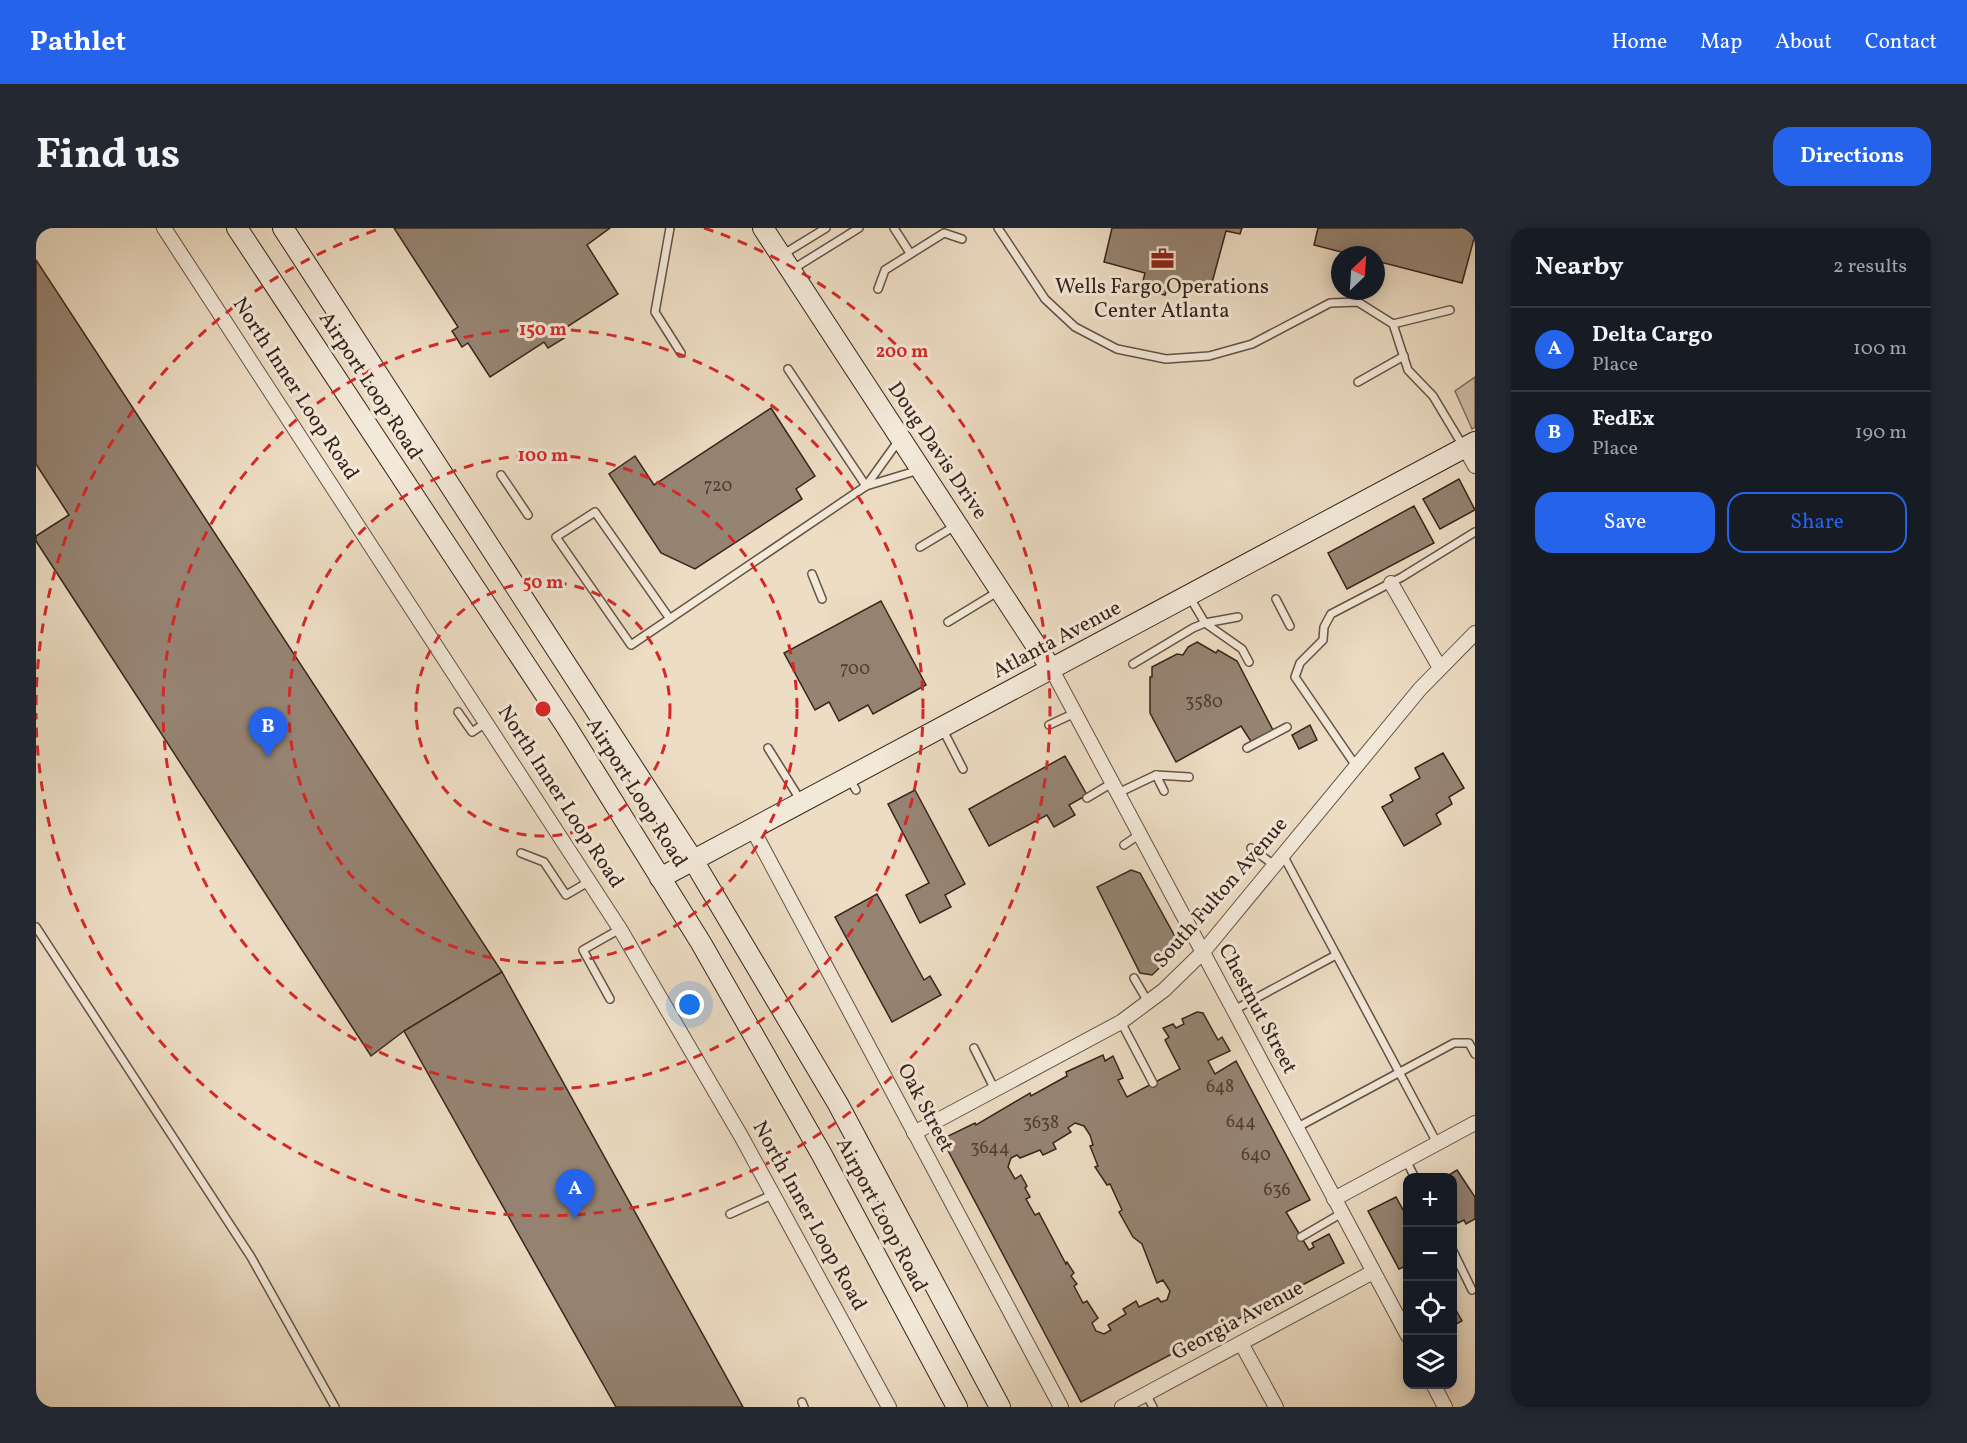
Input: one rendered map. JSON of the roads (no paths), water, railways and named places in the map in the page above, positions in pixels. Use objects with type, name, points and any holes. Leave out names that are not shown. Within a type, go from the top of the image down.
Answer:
[{"type":"main road","name":"Airport Loop Road","points":[[237,228],[566,726],[707,953],[822,1155],[957,1407]]},
{"type":"main road","name":"Airport Loop Road","points":[[283,228],[693,860],[838,1104],[1000,1407]]},
{"type":"main road","name":"Doug Davis Drive","points":[[763,228],[899,440],[1052,670]]},
{"type":"main road","name":"Atlanta Avenue","points":[[660,878],[802,803],[852,784],[942,728],[1470,445]]},
{"type":"street","name":"North Inner Loop Road","points":[[164,228],[590,881],[666,1003],[774,1194],[889,1407]]},
{"type":"street","points":[[1470,445],[1475,466]]},
{"type":"street","points":[[1391,583],[1440,668]]},
{"type":"street","name":"South Fulton Avenue","points":[[914,1133],[1121,1022],[1148,1002],[1203,952],[1356,766],[1440,668],[1475,633]]},
{"type":"street","name":"Chestnut Street","points":[[1052,670],[1406,1335]]},
{"type":"street","name":"Oak Street","points":[[753,830],[1061,1407]]},
{"type":"street","points":[[1334,1199],[1475,1123]]},
{"type":"street","name":"Georgia Avenue","points":[[1122,1407],[1373,1272]]},
{"type":"street","points":[[1241,1343],[1276,1407]]},
{"type":"street","points":[[1429,1407],[1444,1403],[1436,1389]]},
{"type":"lane","points":[[670,228],[655,312],[681,353]]},
{"type":"lane","points":[[786,263],[826,228]]},
{"type":"lane","points":[[786,263],[859,228]]},
{"type":"lane","points":[[894,228],[910,253]]},
{"type":"lane","points":[[998,228],[1045,299],[1075,327],[1117,349],[1166,359],[1209,356],[1252,344],[1330,303],[1358,302],[1393,324],[1408,370],[1433,396],[1470,445]]},
{"type":"lane","points":[[878,289],[885,270],[944,233],[962,240]]},
{"type":"lane","points":[[1393,324],[1450,310]]},
{"type":"lane","points":[[1358,382],[1404,356]]},
{"type":"lane","points":[[788,369],[866,486]]},
{"type":"lane","points":[[866,486],[899,440]]},
{"type":"lane","points":[[670,619],[595,512],[556,537],[631,645],[670,619],[866,486],[919,470]]},
{"type":"lane","points":[[501,475],[528,515]]},
{"type":"lane","points":[[920,547],[957,524]]},
{"type":"lane","points":[[1356,766],[1295,677],[1300,663],[1323,640],[1324,627],[1331,614],[1391,583],[1475,532]]},
{"type":"lane","points":[[812,574],[822,599]]},
{"type":"lane","points":[[948,622],[1000,590]]},
{"type":"lane","points":[[1189,596],[1205,623],[1242,649],[1250,662]]},
{"type":"lane","points":[[1276,599],[1290,626]]},
{"type":"lane","points":[[1132,664],[1205,623],[1238,617]]},
{"type":"lane","points":[[458,712],[471,732],[487,722]]},
{"type":"lane","points":[[1049,725],[1075,713]]},
{"type":"lane","points":[[1247,748],[1287,727]]},
{"type":"lane","points":[[942,728],[963,769]]},
{"type":"lane","points":[[768,748],[802,803]]},
{"type":"lane","points":[[1155,775],[1164,791]]},
{"type":"lane","points":[[1087,798],[1155,775],[1189,777]]},
{"type":"lane","points":[[1124,844],[1140,834]]},
{"type":"lane","points":[[1251,848],[1278,860],[1336,955],[1437,1143]]},
{"type":"lane","points":[[521,853],[544,862],[566,895],[590,881]]},
{"type":"lane","points":[[36,927],[251,1257],[335,1407]]},
{"type":"lane","points":[[610,999],[583,950],[620,929]]},
{"type":"lane","points":[[1234,1010],[1336,955]]},
{"type":"lane","points":[[1134,978],[1148,1002]]},
{"type":"lane","points":[[1121,1022],[1153,1083]]},
{"type":"lane","points":[[1296,1128],[1454,1043],[1468,1043],[1475,1054]]},
{"type":"lane","points":[[974,1047],[995,1090]]},
{"type":"lane","points":[[1406,1160],[1412,1173]]},
{"type":"lane","points":[[730,1214],[774,1194]]},
{"type":"lane","points":[[1301,1237],[1342,1213]]},
{"type":"lane","points":[[1457,1259],[1472,1290]]},
{"type":"lane","points":[[1146,1394],[1153,1407]]},
{"type":"place","name":"Wells Fargo Operations Center Atlanta","points":[[1162,259]]},
{"type":"place","name":"FedEx","points":[[268,757]]},
{"type":"place","name":"Delta Cargo","points":[[575,1219]]}]
